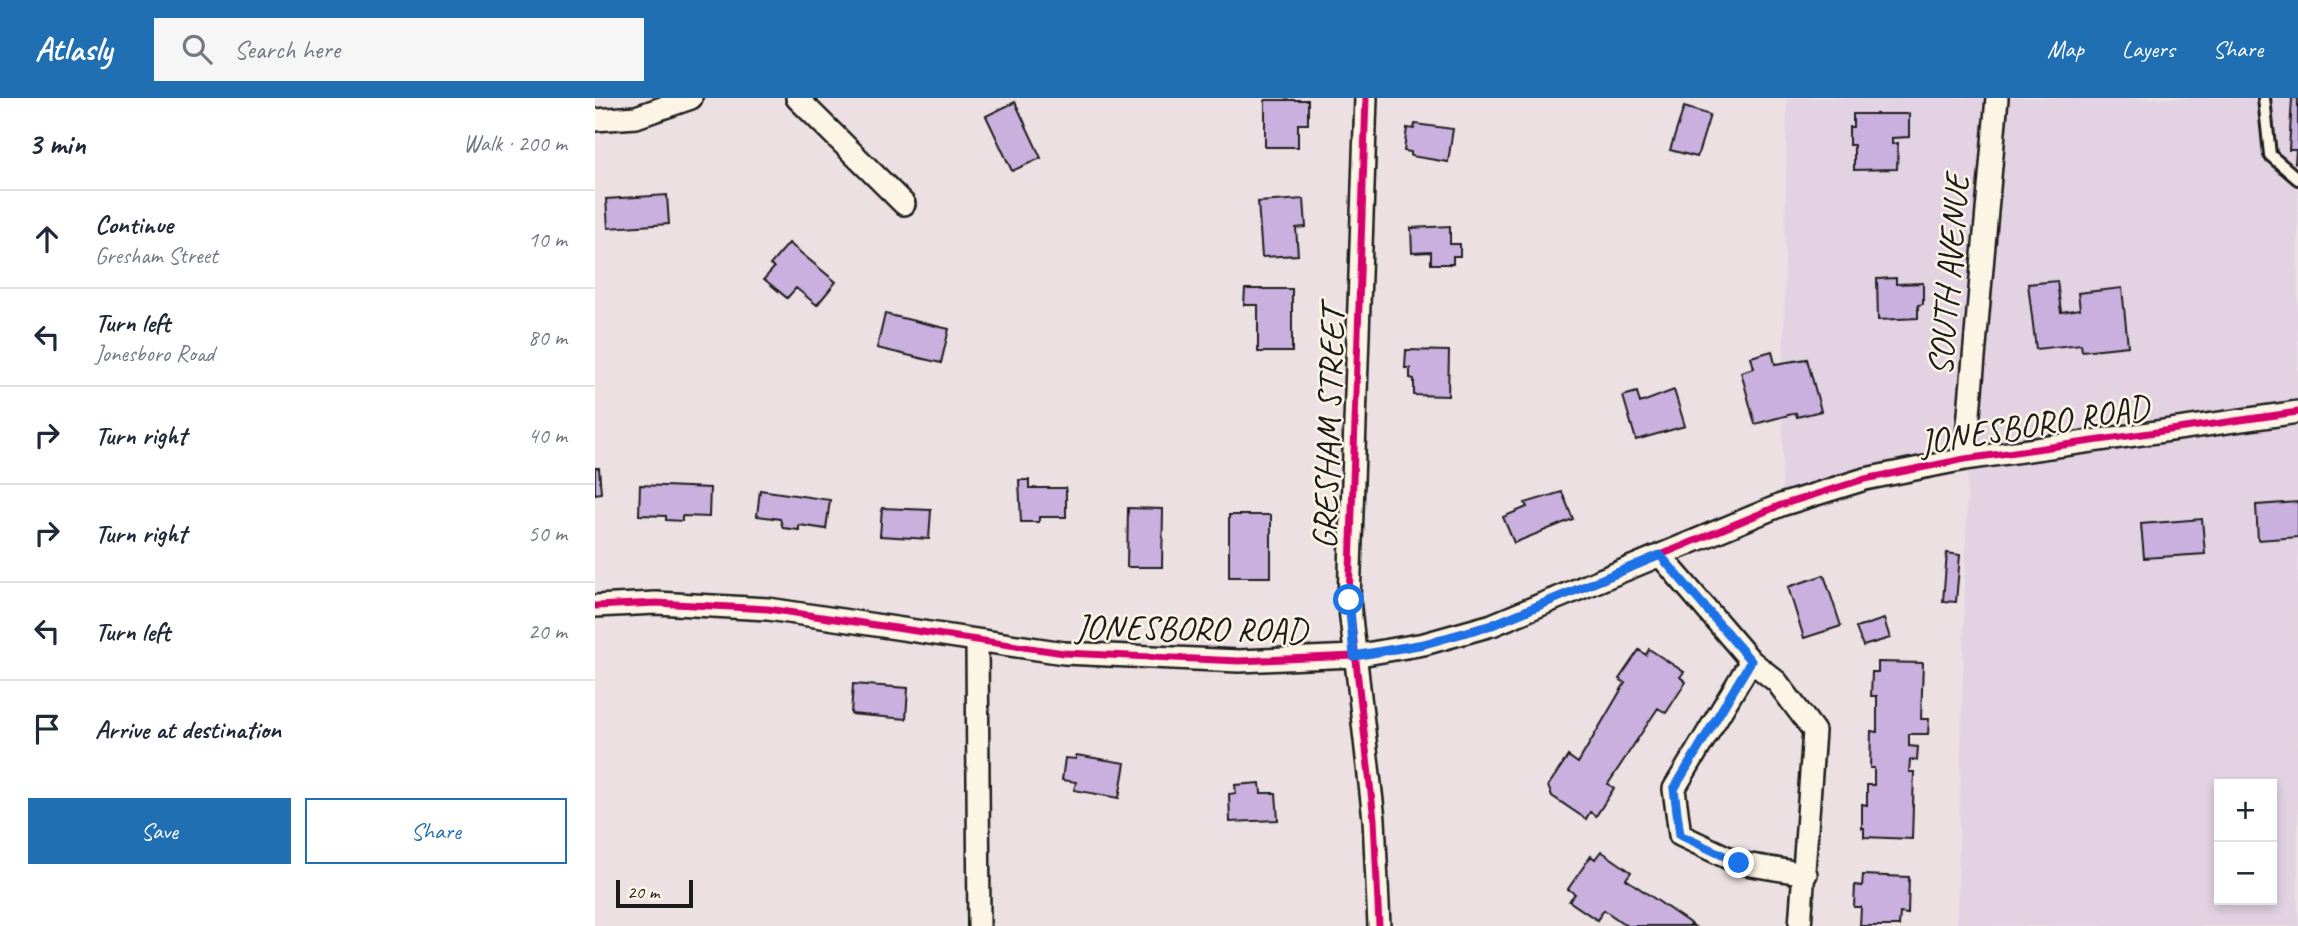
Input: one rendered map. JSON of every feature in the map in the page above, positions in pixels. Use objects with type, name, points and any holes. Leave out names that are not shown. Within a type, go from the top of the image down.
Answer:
[{"type":"street","points":[[595,120],[636,117],[691,98]]},
{"type":"street","points":[[797,98],[904,204]]},
{"type":"street","name":"GRESHAM STREET","points":[[1366,98],[1349,600],[1374,820],[1379,926]]},
{"type":"street","name":"SOUTH AVENUE","points":[[1965,458],[1997,98]]},
{"type":"street","name":"JONESBORO ROAD","points":[[595,606],[656,603],[768,610],[1064,653],[1239,661],[1354,656],[1424,644],[1492,625],[1781,505],[1865,479],[1965,458],[2298,412]]},
{"type":"street","points":[[1660,555],[1751,661],[1777,682],[1814,731],[1806,874],[1800,926]]},
{"type":"street","points":[[977,642],[979,926]]},
{"type":"street","points":[[1751,661],[1674,789],[1680,835],[1739,863],[1806,874]]},
{"type":"lane","points":[[2264,98],[2270,155],[2298,179]]},
{"type":"shaded area","points":[[1787,98],[2298,98],[2298,926],[1957,926],[1968,459],[1782,493]]},
{"type":"building","points":[[2292,98],[2298,98],[2298,163],[2295,163],[2296,150],[2289,150]]},
{"type":"building","points":[[1265,100],[1308,100],[1308,124],[1298,124],[1298,147],[1265,147]]},
{"type":"building","points":[[1015,102],[1041,158],[1012,171],[986,116]]},
{"type":"building","points":[[1684,107],[1710,115],[1697,157],[1670,150]]},
{"type":"building","points":[[1853,114],[1909,114],[1909,137],[1892,138],[1892,144],[1898,143],[1897,169],[1854,170],[1854,145],[1849,145],[1849,127],[1853,127]]},
{"type":"building","points":[[1415,124],[1453,129],[1448,162],[1411,156],[1411,152],[1404,151],[1407,128],[1414,129]]},
{"type":"building","points":[[667,195],[669,224],[608,228],[606,199]]},
{"type":"building","points":[[1304,199],[1306,227],[1296,228],[1298,255],[1262,257],[1258,202]]},
{"type":"building","points":[[1450,226],[1450,244],[1460,244],[1460,256],[1453,256],[1453,264],[1431,264],[1431,252],[1412,253],[1411,228]]},
{"type":"building","points":[[789,243],[836,282],[817,305],[796,288],[787,298],[764,279],[774,268],[770,265]]},
{"type":"building","points":[[1896,278],[1896,284],[1923,283],[1923,304],[1918,305],[1918,318],[1878,320],[1877,279]]},
{"type":"building","points":[[2057,281],[2061,312],[2080,309],[2078,293],[2122,288],[2128,346],[2082,351],[2081,344],[2036,349],[2028,284]]},
{"type":"building","points":[[1245,289],[1292,289],[1292,352],[1258,352],[1258,305],[1244,305]]},
{"type":"building","points":[[885,314],[949,329],[941,363],[877,348]]},
{"type":"building","points":[[1406,350],[1449,351],[1448,396],[1414,395],[1414,379],[1410,378],[1410,368],[1405,368]]},
{"type":"building","points":[[1772,351],[1775,364],[1807,359],[1821,411],[1797,417],[1796,413],[1755,424],[1741,372],[1754,368],[1751,357]]},
{"type":"building","points":[[1674,390],[1685,426],[1636,440],[1623,396],[1637,392],[1640,403]]},
{"type":"building","points":[[595,468],[599,468],[601,493],[595,494]]},
{"type":"building","points":[[1019,480],[1029,480],[1029,488],[1066,488],[1066,517],[1039,517],[1039,522],[1021,522]]},
{"type":"building","points":[[640,485],[710,488],[709,517],[682,516],[682,521],[666,520],[666,516],[639,515]]},
{"type":"building","points":[[760,490],[830,500],[826,529],[799,525],[799,530],[783,528],[780,519],[757,516]]},
{"type":"building","points":[[1562,492],[1573,519],[1514,543],[1503,517],[1527,507],[1525,503]]},
{"type":"building","points":[[2298,502],[2298,537],[2258,540],[2256,505]]},
{"type":"building","points":[[882,508],[931,510],[929,539],[880,536]]},
{"type":"building","points":[[1128,508],[1163,509],[1162,567],[1127,567]]},
{"type":"building","points":[[1229,515],[1271,515],[1271,577],[1229,577]]},
{"type":"building","points":[[2202,519],[2205,554],[2144,558],[2141,524]]},
{"type":"building","points":[[1947,553],[1960,555],[1956,602],[1943,601]]},
{"type":"building","points":[[1824,575],[1841,626],[1804,638],[1788,587]]},
{"type":"building","points":[[1884,619],[1890,638],[1863,646],[1856,628]]},
{"type":"building","points":[[1649,649],[1684,672],[1680,677],[1686,682],[1666,713],[1658,708],[1608,784],[1614,788],[1596,816],[1590,812],[1586,819],[1552,796],[1548,786],[1568,756],[1578,763],[1625,683],[1619,679],[1639,650],[1646,655]]},
{"type":"building","points":[[1878,662],[1923,663],[1921,719],[1929,719],[1928,734],[1909,734],[1909,746],[1918,747],[1917,760],[1910,760],[1909,772],[1914,772],[1912,839],[1864,837],[1862,828],[1862,804],[1867,805],[1867,785],[1874,785],[1874,768],[1870,768],[1871,731],[1877,732],[1877,696],[1871,696],[1872,672],[1878,672]]},
{"type":"building","points":[[853,684],[908,688],[906,719],[851,714]]},
{"type":"building","points":[[1076,755],[1125,763],[1119,798],[1074,790],[1076,782],[1062,780],[1065,758],[1076,759]]},
{"type":"building","points":[[1260,783],[1261,793],[1276,793],[1278,820],[1230,822],[1229,794],[1236,793],[1235,785]]},
{"type":"building","points":[[1601,851],[1631,872],[1626,879],[1694,926],[1627,926],[1604,910],[1597,920],[1569,901],[1575,894],[1568,889],[1591,856],[1595,859]]},
{"type":"building","points":[[1863,875],[1909,877],[1908,914],[1900,913],[1899,926],[1860,926],[1861,907],[1854,907],[1855,885],[1862,886]]},
{"type":"cycle path","points":[[1366,98],[1349,600],[1374,819],[1379,926]]},
{"type":"cycle path","points":[[595,606],[656,603],[768,609],[1064,653],[1239,661],[1354,656],[1424,644],[1492,625],[1781,505],[1865,479],[1965,459],[2298,412]]},
{"type":"route","points":[[1349,600],[1354,656],[1424,644],[1492,625],[1660,555],[1751,661],[1674,789],[1680,835],[1739,863]]}]
